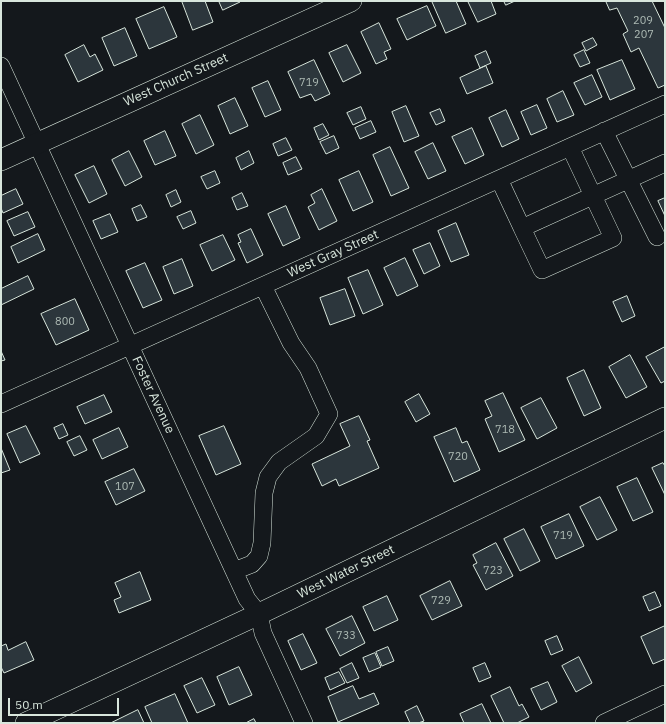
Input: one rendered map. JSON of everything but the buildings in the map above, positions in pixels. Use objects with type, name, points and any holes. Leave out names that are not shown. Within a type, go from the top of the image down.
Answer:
[{"type":"main road","name":"West Church Street","points":[[1,160],[351,1]]},
{"type":"main road","name":"West Water Street","points":[[26,723],[259,614],[665,418]]},
{"type":"street","name":"Foster Avenue","points":[[1,66],[247,599],[259,614],[263,634],[304,723]]},
{"type":"street","name":"West Gray Street","points":[[1,404],[665,104]]},
{"type":"street","points":[[604,131],[658,237]]},
{"type":"street","points":[[499,179],[542,270],[613,238],[570,147]]},
{"type":"street","points":[[522,228],[665,163]]},
{"type":"street","points":[[234,571],[252,564],[259,556],[262,543],[264,493],[268,477],[279,462],[316,436],[330,414],[308,368],[291,343],[263,286]]},
{"type":"street","points":[[604,723],[665,694]]}]
